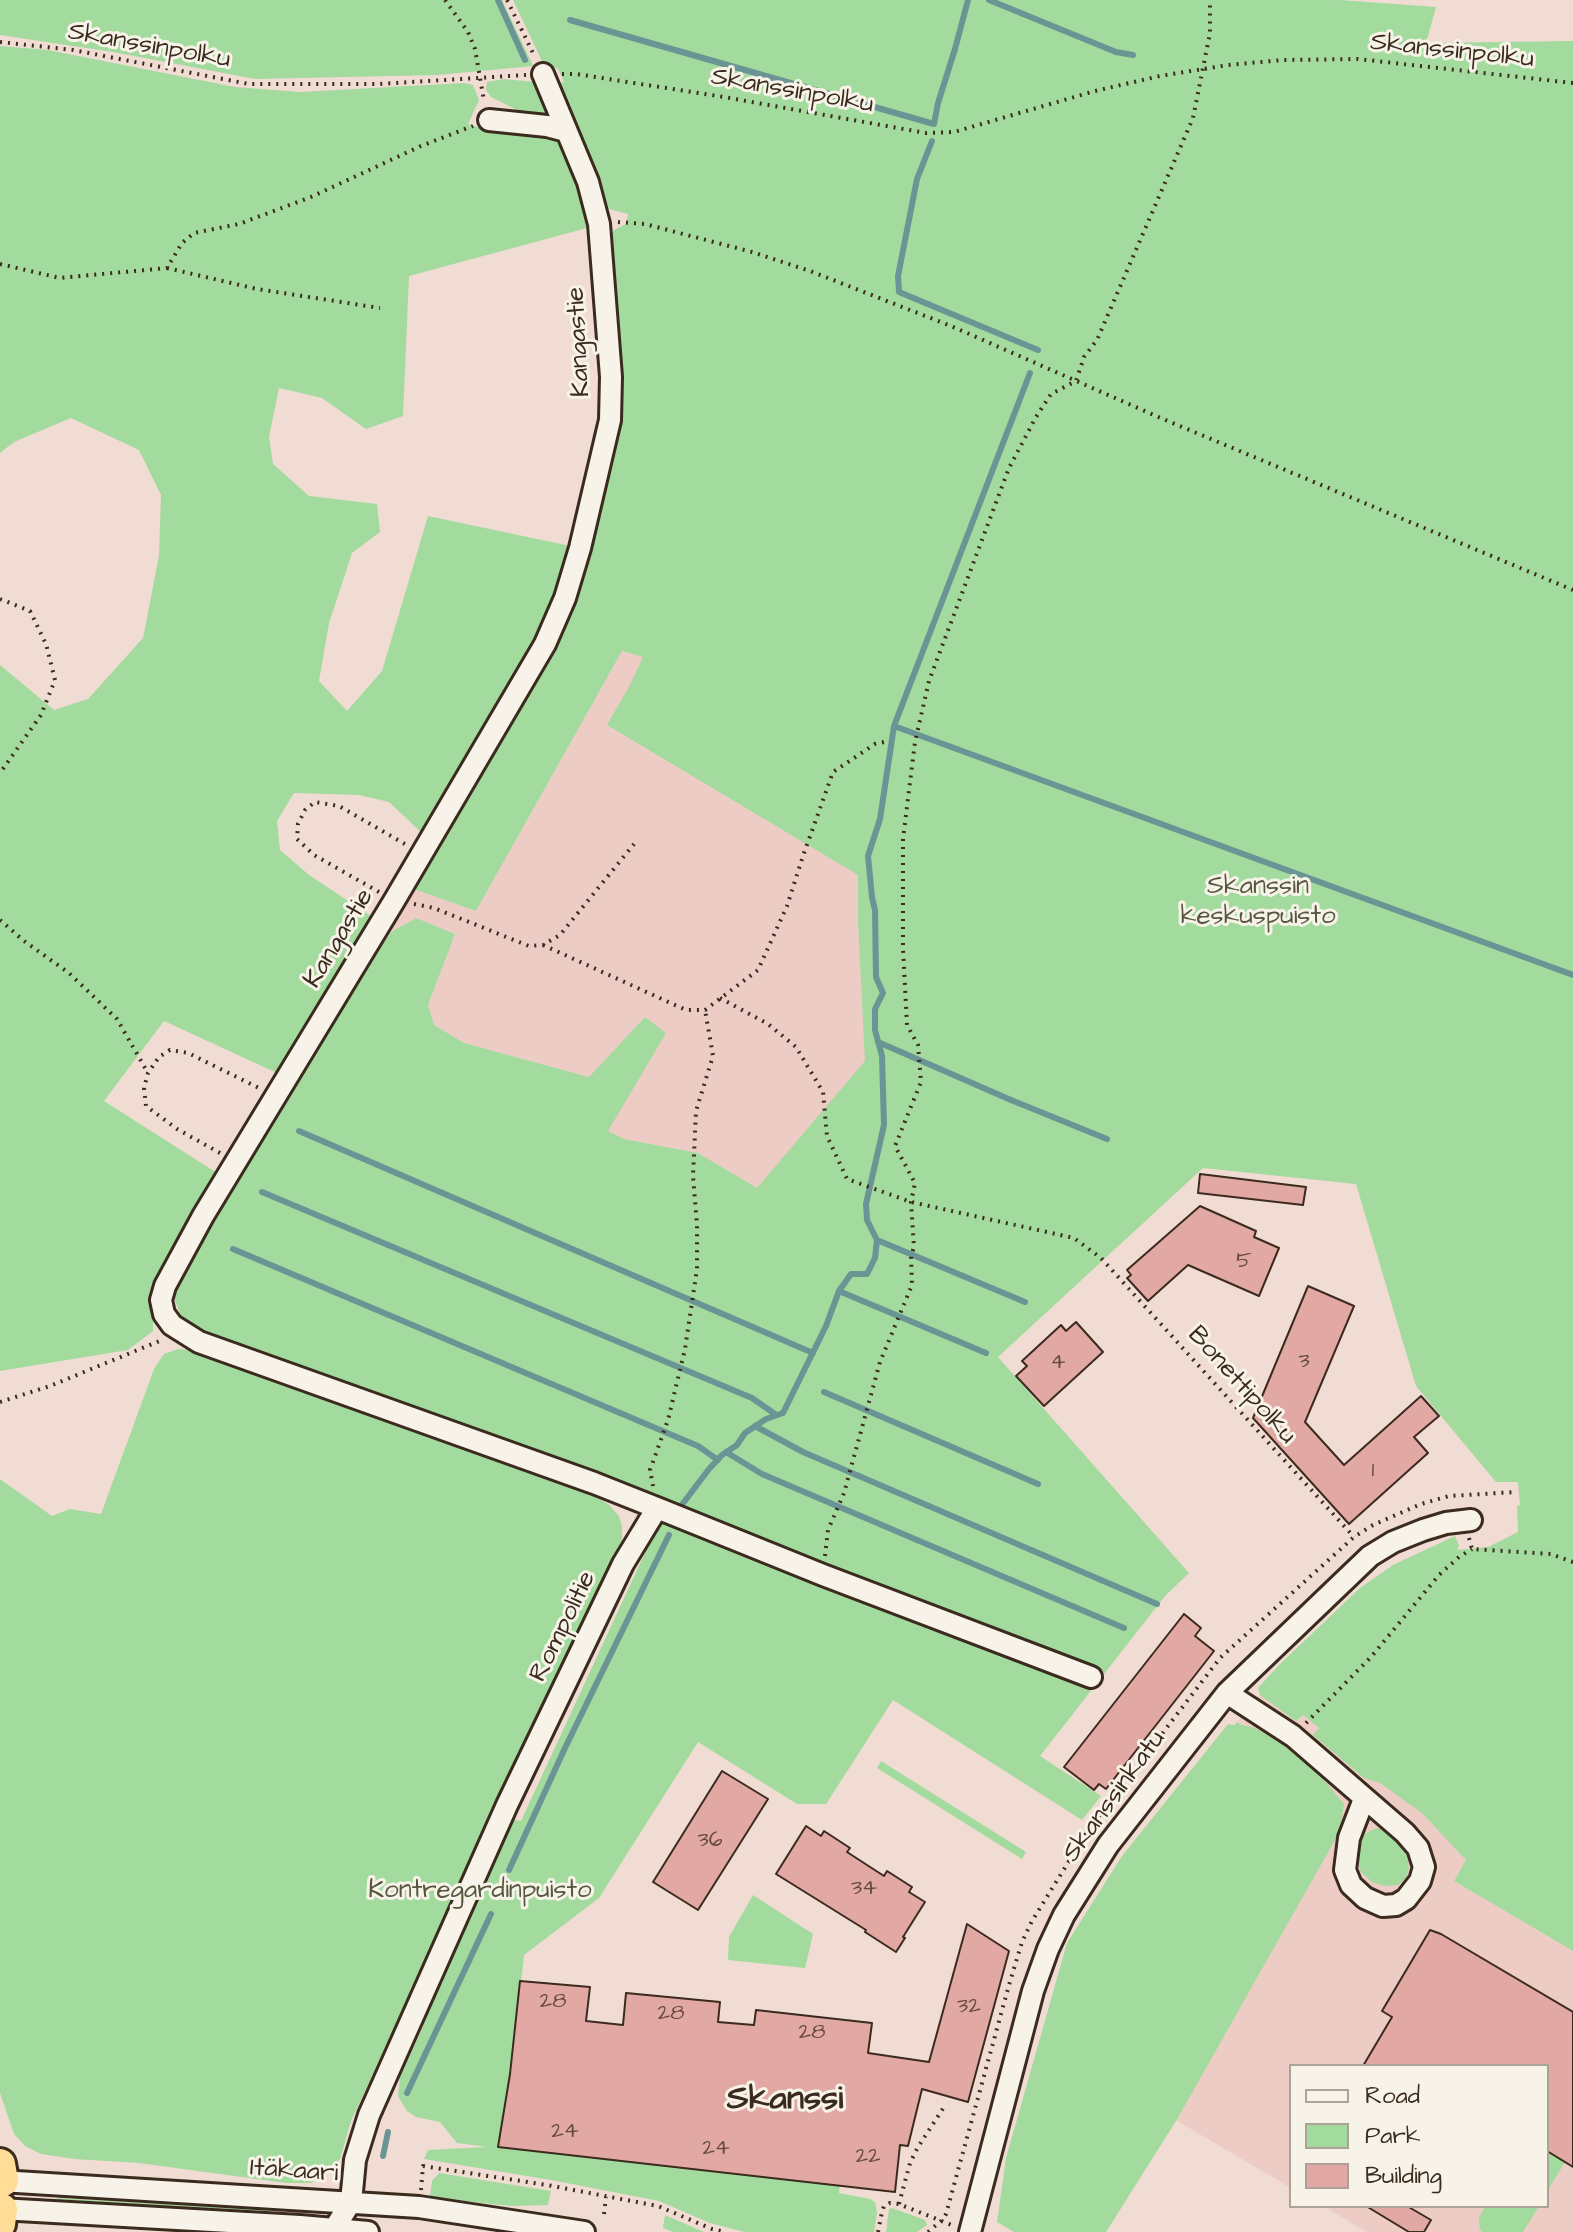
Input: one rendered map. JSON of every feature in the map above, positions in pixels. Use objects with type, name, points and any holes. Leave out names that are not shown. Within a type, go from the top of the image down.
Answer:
[{"type":"street","name":"Kangastie","points":[[181,1332],[164,1314],[161,1300],[165,1286],[545,644],[565,598],[580,548],[610,420],[611,377],[599,224],[588,182],[543,74]]},
{"type":"street","points":[[489,120],[566,131]]},
{"type":"street","points":[[181,1332],[199,1342],[594,1483],[823,1575],[1091,1677]]},
{"type":"street","name":"Rompolitie","points":[[351,2202],[355,2160],[375,2101],[507,1805],[623,1564],[657,1508]]},
{"type":"street","name":"Skanssinkatu","points":[[970,2232],[1033,1991],[1064,1915],[1108,1845],[1227,1693],[1370,1556],[1393,1542],[1423,1530],[1471,1520]]},
{"type":"street","points":[[1227,1693],[1293,1736],[1412,1840],[1424,1867],[1415,1890],[1396,1905],[1383,1906],[1365,1898],[1351,1885],[1345,1870],[1349,1838],[1364,1799]]},
{"type":"street","name":"Itäkaari","points":[[1,2195],[351,2202],[419,2207],[584,2232]]},
{"type":"street","name":"Itäkaari","points":[[1,2195],[369,2232]]},
{"type":"street","points":[[332,2230],[351,2202],[369,2232]]},
{"type":"path","points":[[167,268],[182,243],[194,233],[239,224],[311,197],[421,146],[489,120],[475,49],[468,32],[445,0]]},
{"type":"path","points":[[507,0],[543,74]]},
{"type":"path","points":[[823,1575],[828,1530],[844,1493],[880,1362],[912,1285],[911,1256],[914,1247],[911,1202],[915,1183],[895,1146],[921,1082],[918,1045],[907,1025],[903,839],[915,742],[929,681],[1009,468],[1051,394],[1076,381],[1084,357],[1097,340],[1193,118],[1210,33],[1210,0]]},
{"type":"path","name":"Skanssinpolku","points":[[0,42],[73,50],[249,84],[379,84],[543,74],[588,76],[926,133],[954,132],[1095,91],[1204,69],[1283,60],[1358,59],[1573,83]]},
{"type":"path","points":[[599,224],[645,224],[810,271],[951,326],[1573,590]]},
{"type":"path","points":[[0,264],[60,278],[167,268],[257,289],[380,308]]},
{"type":"path","points":[[0,599],[30,611],[46,644],[55,680],[41,715],[0,773]]},
{"type":"path","points":[[543,945],[686,1010],[705,1010],[758,970],[787,906],[833,772],[875,744],[884,742]]},
{"type":"path","points":[[421,854],[339,806],[315,802],[305,810],[298,824],[297,839],[314,855],[394,901],[434,908],[529,946],[543,945],[560,935],[634,844]]},
{"type":"path","points":[[0,920],[69,973],[117,1019],[148,1073]]},
{"type":"path","name":"Bonettipolku","points":[[720,998],[768,1024],[796,1047],[823,1092],[827,1136],[847,1179],[911,1202],[1074,1238],[1101,1258],[1354,1537]]},
{"type":"path","points":[[657,1508],[650,1470],[668,1420],[685,1349],[697,1269],[693,1176],[696,1111],[713,1056],[705,1010]]},
{"type":"path","points":[[236,1162],[177,1129],[146,1106],[144,1088],[148,1073],[159,1057],[170,1050],[188,1053],[275,1096]]},
{"type":"path","points":[[0,1402],[50,1386],[181,1332]]},
{"type":"path","points":[[1471,1520],[1469,1539],[1472,1549]]},
{"type":"path","points":[[1293,1736],[1371,1657],[1439,1575],[1459,1557],[1472,1549],[1551,1554],[1573,1562]]},
{"type":"path","points":[[899,2204],[910,2163],[944,2107]]},
{"type":"path","points":[[423,2166],[658,2206],[725,2232]]},
{"type":"path","points":[[604,2214],[606,2197]]},
{"type":"path","points":[[878,2232],[884,2206],[890,2203],[941,2221]]},
{"type":"shaded area","points":[[622,651],[706,675],[858,742],[858,922],[869,1126],[793,1225],[698,1153],[624,1139],[607,1131],[665,1033],[645,1017],[590,1077],[464,1043],[433,1025],[428,1005],[455,934],[416,918],[391,932],[411,888],[476,911]]},
{"type":"shaded area","points":[[1267,1686],[1471,1852],[1454,1881],[1573,1951],[1573,2232],[1367,2232],[1326,2208],[1549,2208],[1549,2064],[1289,2064],[1289,2187],[1162,2112],[1340,1805],[1237,1722]]},
{"type":"green space","points":[[0,0],[502,0],[533,66],[438,75],[255,79],[113,52],[0,35]]},
{"type":"green space","points":[[513,0],[1340,0],[1436,7],[1426,43],[1573,41],[1573,1951],[1454,1881],[1466,1860],[1422,1813],[1380,1783],[1364,1778],[1313,1735],[1319,1728],[1303,1715],[1296,1721],[1260,1695],[1258,1688],[1279,1665],[1360,1588],[1393,1565],[1455,1536],[1459,1546],[1457,1550],[1488,1547],[1518,1532],[1518,1482],[1496,1482],[1416,1386],[1356,1184],[1203,1168],[998,1357],[1189,1573],[1165,1596],[1040,1756],[1101,1796],[1082,1820],[893,1700],[826,1804],[797,1804],[698,1742],[599,1898],[524,1955],[503,2148],[840,2184],[839,2193],[875,2202],[874,2232],[744,2232],[710,2223],[659,2201],[424,2159],[428,2150],[487,2147],[457,2143],[440,2122],[416,2117],[407,2111],[398,2096],[400,2077],[423,2027],[426,2001],[420,1974],[351,2121],[340,2159],[327,2174],[311,2183],[286,2183],[139,2163],[41,2154],[25,2146],[14,2134],[0,2093],[0,1479],[52,1516],[70,1509],[101,1514],[154,1369],[164,1354],[178,1349],[210,1352],[595,1496],[609,1505],[619,1516],[622,1539],[494,1816],[521,1821],[650,1542],[653,1500],[207,1335],[190,1326],[180,1314],[174,1297],[175,1280],[314,1045],[391,932],[416,918],[455,934],[428,1005],[434,1025],[464,1043],[589,1077],[645,1017],[666,1033],[608,1131],[624,1139],[698,1153],[757,1188],[865,1061],[858,875],[607,725],[643,657],[622,651],[476,911],[411,888],[558,637],[600,504],[609,237],[614,230],[626,224],[628,214],[605,208],[558,94],[564,82],[558,69],[543,63]]},
{"type":"green space","points":[[0,46],[48,50],[235,87],[300,92],[473,85],[479,100],[468,124],[489,130],[556,138],[572,165],[587,228],[409,276],[403,416],[366,429],[322,398],[279,388],[269,437],[273,464],[309,496],[377,504],[380,532],[352,553],[329,623],[319,681],[347,711],[382,671],[428,516],[575,547],[534,651],[424,835],[389,802],[359,795],[294,793],[277,821],[280,850],[309,875],[371,916],[277,1073],[164,1021],[104,1101],[217,1173],[154,1293],[153,1331],[128,1350],[0,1371],[0,665],[54,710],[88,699],[143,638],[159,556],[161,495],[139,450],[71,418],[14,442],[0,453]]},
{"type":"green space","points":[[504,79],[535,82],[542,90],[552,114],[546,119],[535,119],[491,97],[486,90],[487,82]]},
{"type":"green space","points":[[1237,1722],[1277,1740],[1317,1772],[1344,1804],[1340,1831],[1176,2121],[1106,2232],[1014,2232],[997,2222],[1006,2158],[1067,1943],[1122,1856],[1228,1724]]},
{"type":"green space","points":[[881,1761],[1026,1852],[1022,1859],[877,1768]]},
{"type":"green space","points":[[1377,1828],[1389,1832],[1406,1851],[1409,1868],[1406,1878],[1398,1885],[1384,1886],[1372,1882],[1361,1872],[1358,1864],[1358,1845],[1366,1833]]},
{"type":"green space","points":[[753,1895],[813,1934],[805,1968],[728,1960],[729,1937]]},
{"type":"green space","points":[[1549,2152],[1565,2162],[1549,2189]]},
{"type":"green space","points":[[439,2173],[551,2191],[548,2205],[510,2206],[430,2197],[432,2181]]},
{"type":"green space","points":[[57,2198],[268,2210],[268,2215],[57,2203]]},
{"type":"green space","points":[[1484,2208],[1538,2208],[1523,2232],[1482,2232],[1479,2218]]},
{"type":"green space","points":[[889,2209],[925,2220],[927,2225],[917,2232],[886,2232]]},
{"type":"green space","points":[[665,2215],[704,2232],[673,2232],[663,2228]]},
{"type":"building","points":[[1200,1174],[1306,1187],[1303,1205],[1198,1193]]},
{"type":"building","points":[[1200,1206],[1256,1231],[1254,1237],[1279,1248],[1259,1296],[1188,1265],[1148,1301],[1127,1278],[1131,1275],[1127,1270]]},
{"type":"building","points":[[1308,1286],[1354,1306],[1305,1422],[1344,1465],[1421,1396],[1439,1416],[1414,1437],[1428,1453],[1349,1524],[1253,1418]]},
{"type":"building","points":[[1076,1322],[1103,1352],[1044,1406],[1016,1376],[1027,1366],[1022,1361],[1061,1325],[1066,1331]]},
{"type":"building","points":[[1184,1614],[1201,1628],[1195,1636],[1214,1651],[1106,1789],[1099,1784],[1094,1790],[1064,1767]]},
{"type":"building","points":[[722,1771],[768,1799],[698,1910],[653,1882]]},
{"type":"building","points":[[806,1826],[821,1836],[824,1831],[850,1848],[847,1852],[884,1876],[887,1871],[912,1887],[909,1892],[925,1902],[896,1952],[776,1874]]},
{"type":"building","points":[[967,1924],[1009,1951],[968,2102],[922,2089],[908,2146],[900,2145],[895,2192],[498,2147],[520,1981],[590,1987],[586,2021],[623,2025],[626,1993],[720,2002],[718,2022],[754,2025],[756,2010],[872,2023],[868,2053],[929,2062]]},
{"type":"building","points":[[1430,1930],[1573,2012],[1573,2167],[1549,2152],[1549,2064],[1364,2064],[1392,2017],[1382,2011]]},
{"type":"building","points":[[1369,2208],[1410,2208],[1431,2220],[1424,2232],[1409,2232]]},
{"type":"waterway","points":[[498,0],[525,60]]},
{"type":"waterway","points":[[570,20],[934,124],[968,0]]},
{"type":"waterway","points":[[989,0],[1116,52],[1133,55]]},
{"type":"waterway","points":[[932,141],[917,179],[898,276],[899,292],[1038,350]]},
{"type":"waterway","points":[[681,1506],[709,1469],[737,1445],[745,1433],[766,1419],[783,1413],[826,1326],[839,1291],[851,1274],[867,1274],[875,1258],[877,1240],[867,1220],[866,1204],[884,1125],[882,1056],[875,1030],[875,1009],[883,993],[876,977],[875,910],[868,856],[880,819],[894,726],[1030,373]]},
{"type":"waterway","points":[[894,726],[1573,975]]},
{"type":"waterway","points":[[878,1042],[1107,1139]]},
{"type":"waterway","points":[[299,1131],[813,1353]]},
{"type":"waterway","points":[[262,1192],[752,1398],[775,1414]]},
{"type":"waterway","points":[[877,1240],[1025,1302]]},
{"type":"waterway","points":[[233,1249],[698,1446],[718,1460]]},
{"type":"waterway","points":[[839,1291],[986,1353]]},
{"type":"waterway","points":[[824,1392],[1038,1484]]},
{"type":"waterway","points":[[755,1426],[803,1452],[1157,1604]]},
{"type":"waterway","points":[[726,1452],[762,1474],[1124,1628]]},
{"type":"waterway","points":[[509,1870],[669,1535]]},
{"type":"waterway","points":[[407,2093],[491,1914]]},
{"type":"waterway","points":[[383,2156],[388,2132]]},
{"type":"district","name":"Skanssi","points":[[785,2101]]},
{"type":"park label","name":"Skanssin keskuspuisto","points":[[1258,903]]},
{"type":"park label","name":"Kontregardinpuisto","points":[[480,1892]]}]
